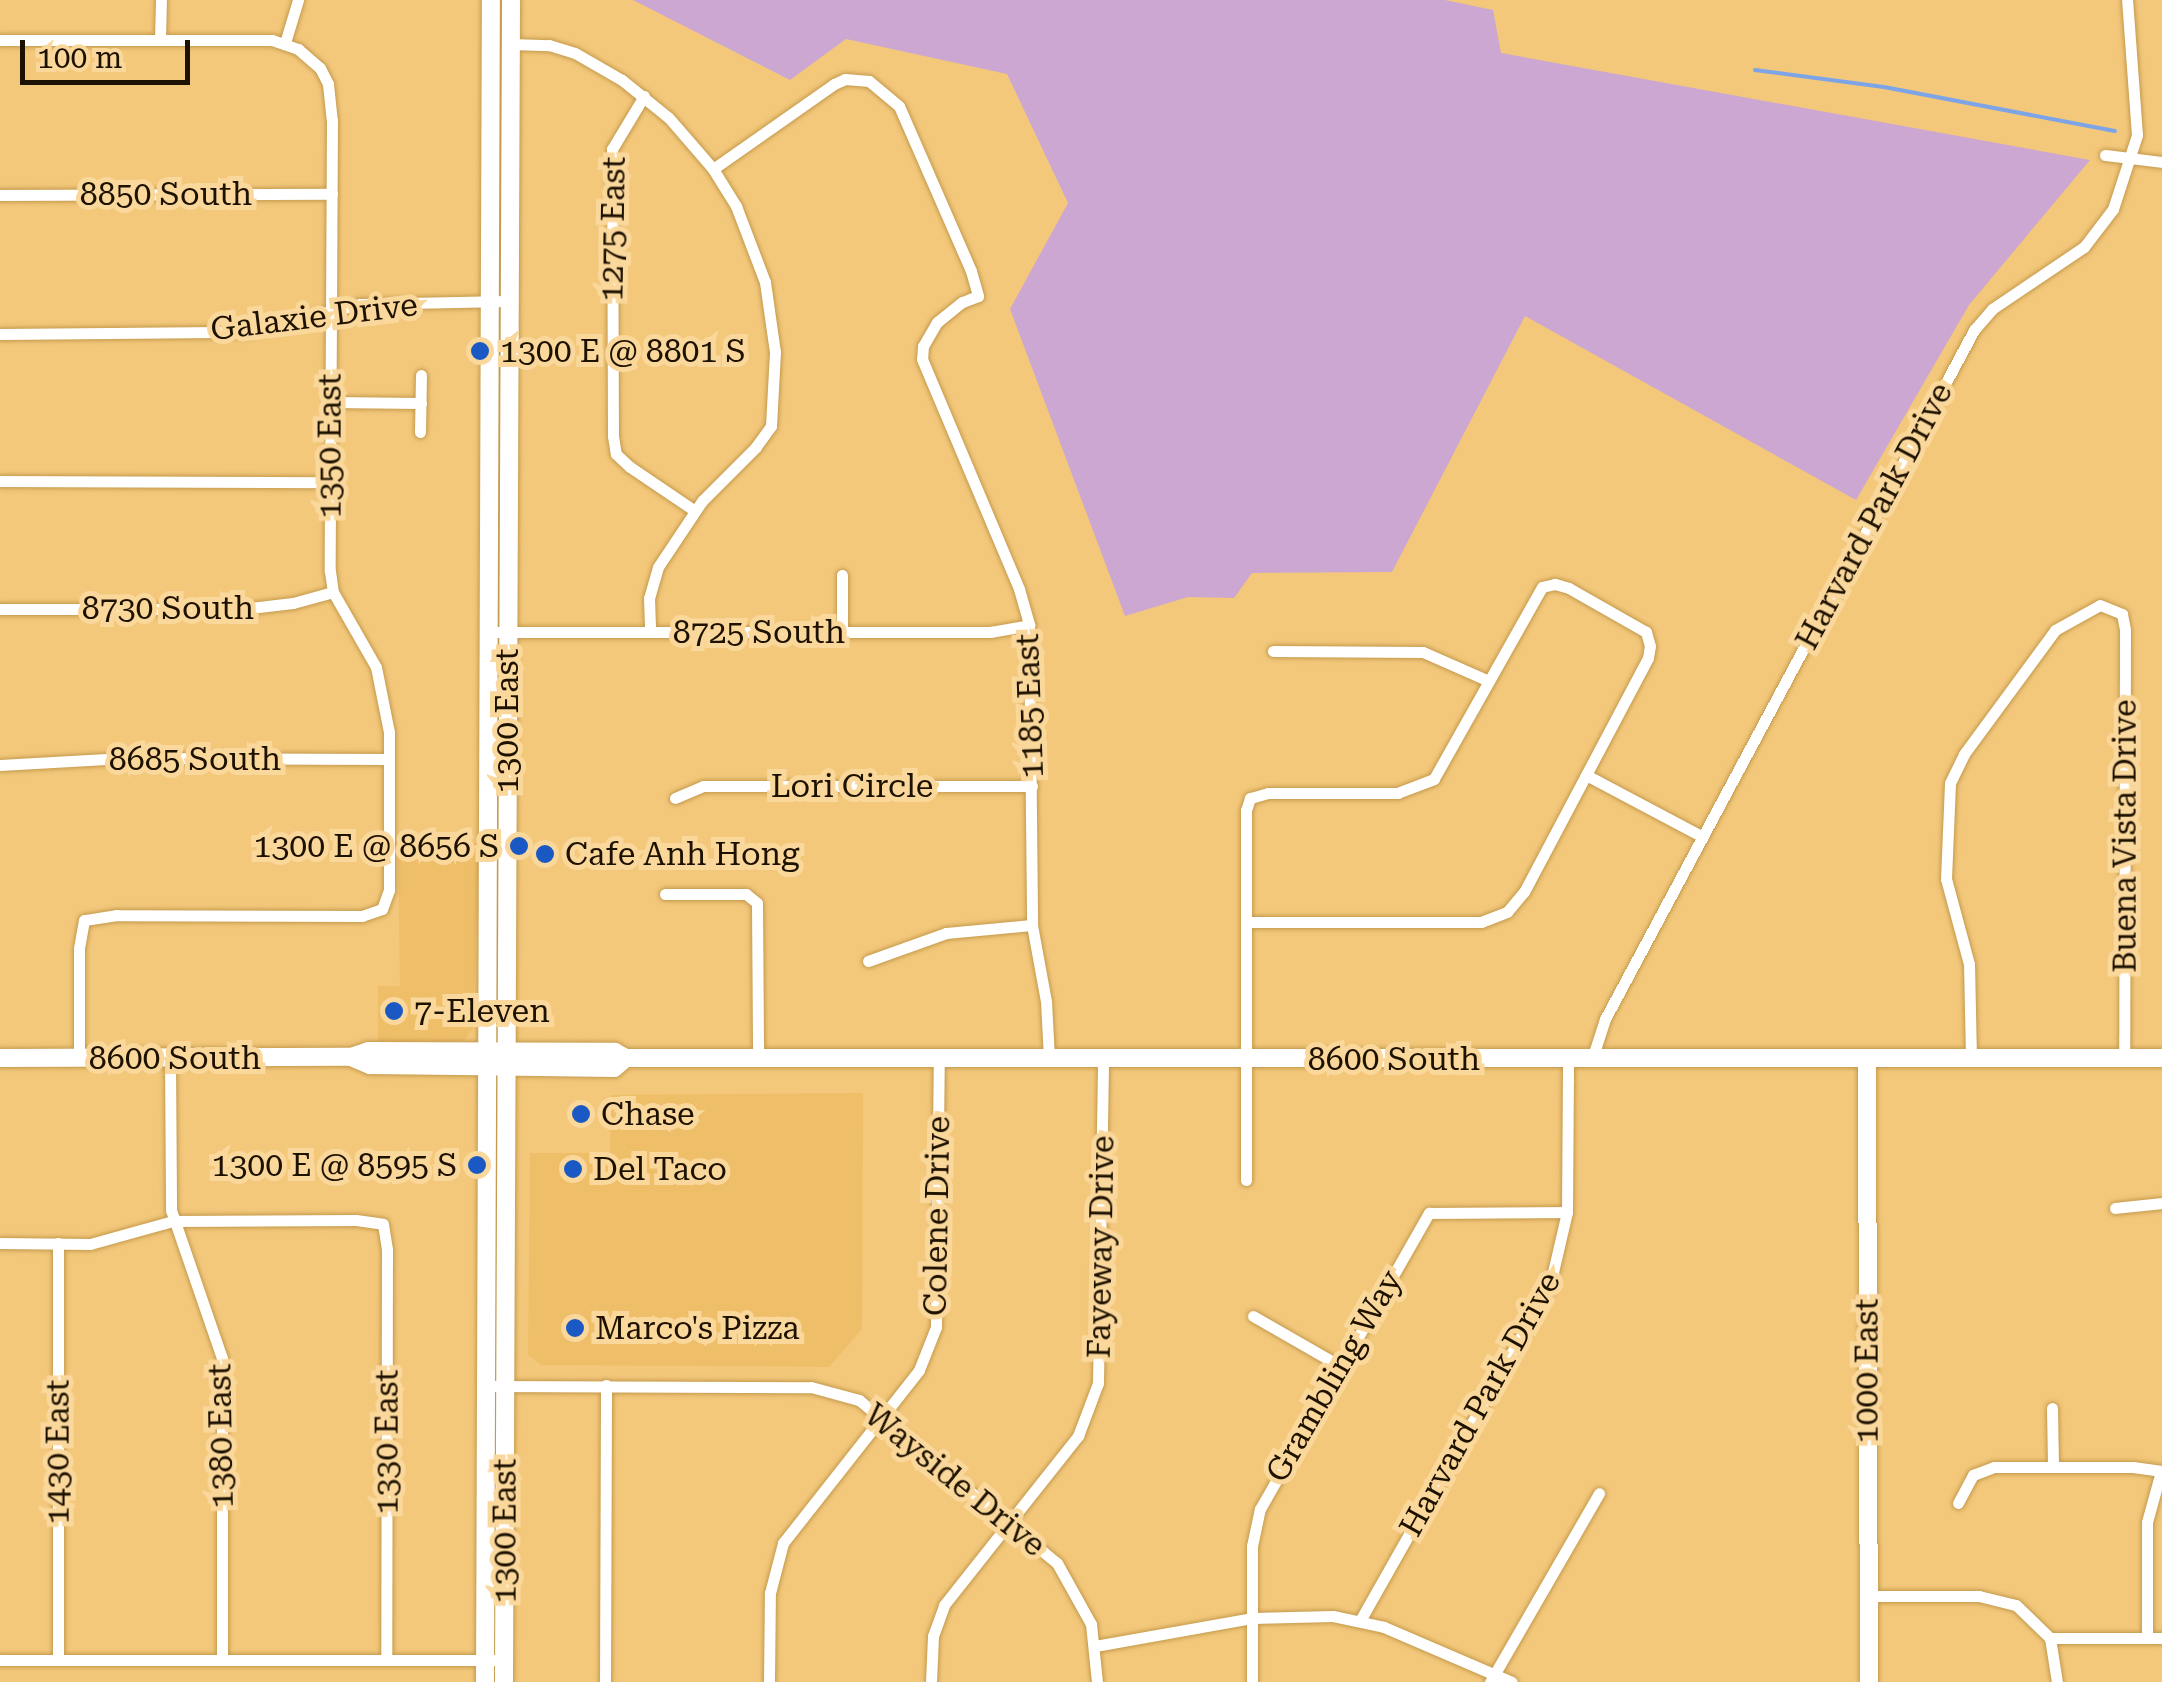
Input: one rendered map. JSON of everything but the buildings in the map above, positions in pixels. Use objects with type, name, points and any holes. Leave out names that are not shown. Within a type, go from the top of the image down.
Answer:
[{"type":"main road","name":"1300 East","points":[[490,0],[499,301],[495,1660],[504,1682]]},
{"type":"main road","name":"1300 East","points":[[499,301],[511,0]]},
{"type":"main road","name":"8600 South","points":[[0,1058],[351,1057],[370,1065],[496,1059],[614,1068],[626,1058],[2162,1058]]},
{"type":"main road","name":"1000 East","points":[[1867,1061],[1869,1682]]},
{"type":"main road","name":"1300 East","points":[[485,1682],[495,1660]]},
{"type":"street","points":[[160,0],[160,40]]},
{"type":"street","points":[[0,40],[285,43],[298,0]]},
{"type":"street","name":"Harvard Park Drive","points":[[1592,1059],[1599,1032],[1974,330],[1992,309],[2084,247],[2114,209],[2132,158],[2138,116],[2127,48],[2127,0]]},
{"type":"street","name":"1350 East","points":[[285,43],[320,68],[328,84],[332,120],[333,592]]},
{"type":"street","points":[[511,44],[550,46],[599,65],[644,96],[713,169],[753,245],[772,318],[774,413],[756,448],[695,511],[654,576],[650,632]]},
{"type":"street","name":"1185 East","points":[[713,169],[845,79],[870,81],[890,94],[905,120],[978,296],[962,302],[938,322],[923,346],[924,372],[1018,589],[1029,625],[1032,926],[1046,1002],[1050,1059]]},
{"type":"street","name":"1275 East","points":[[644,96],[612,149],[613,436],[616,454],[695,511]]},
{"type":"street","points":[[2105,154],[2162,162]]},
{"type":"street","name":"8850 South","points":[[0,195],[332,194]]},
{"type":"street","name":"Galaxie Drive","points":[[0,334],[246,332],[332,310],[384,302],[499,301]]},
{"type":"street","points":[[420,432],[421,375]]},
{"type":"street","points":[[330,402],[420,403]]},
{"type":"street","points":[[0,482],[330,482]]},
{"type":"street","points":[[842,574],[842,632]]},
{"type":"street","points":[[1246,922],[1495,919],[1517,903],[1650,646],[1638,626],[1568,588],[1549,584],[1533,597],[1446,762],[1424,786],[1398,792],[1268,793],[1250,798],[1246,810],[1246,922],[1246,1180]]},
{"type":"street","points":[[80,1058],[79,949],[84,920],[117,915],[362,916],[382,909],[388,890],[387,710],[376,667],[333,592]]},
{"type":"street","name":"8730 South","points":[[0,608],[268,608],[333,592]]},
{"type":"street","name":"Buena Vista Drive","points":[[1971,1058],[1969,964],[1946,879],[1950,782],[1964,754],[2055,630],[2100,605],[2122,614],[2126,630],[2124,1059]]},
{"type":"street","name":"8725 South","points":[[497,632],[990,632],[1029,625]]},
{"type":"street","points":[[1274,651],[1424,652],[1489,680]]},
{"type":"street","name":"8685 South","points":[[0,765],[124,758],[389,759]]},
{"type":"street","points":[[1586,775],[1702,838]]},
{"type":"street","name":"Lori Circle","points":[[675,798],[703,786],[1032,786]]},
{"type":"street","points":[[665,894],[746,894],[757,903],[758,1058]]},
{"type":"street","points":[[868,962],[946,933],[1032,926]]},
{"type":"street","name":"1380 East","points":[[170,1058],[173,1221],[222,1358],[222,1660]]},
{"type":"street","name":"Colene Drive","points":[[768,1682],[770,1593],[783,1542],[919,1370],[938,1312],[940,1058]]},
{"type":"street","name":"Fayeway Drive","points":[[932,1682],[933,1636],[944,1606],[1078,1436],[1098,1383],[1102,1346],[1103,1058]]},
{"type":"street","name":"Harvard Park Drive","points":[[1361,1619],[1550,1286],[1567,1212],[1568,1059]]},
{"type":"street","points":[[2115,1208],[2162,1203]]},
{"type":"street","name":"Grambling Way","points":[[1252,1682],[1252,1546],[1260,1508],[1429,1213],[1567,1212]]},
{"type":"street","name":"1330 East","points":[[173,1221],[356,1220],[383,1224],[387,1249],[386,1660]]},
{"type":"street","points":[[0,1243],[106,1241],[173,1221]]},
{"type":"street","name":"1430 East","points":[[58,1243],[58,1660]]},
{"type":"street","points":[[1253,1316],[1340,1366]]},
{"type":"street","points":[[605,1682],[606,1385]]},
{"type":"street","name":"Wayside Drive","points":[[496,1386],[828,1388],[859,1400],[1057,1564],[1072,1584],[1095,1646],[1097,1682]]},
{"type":"street","points":[[2052,1408],[2053,1466]]},
{"type":"street","points":[[1958,1503],[1966,1482],[1982,1469],[2053,1466],[2162,1471],[2148,1522],[2147,1638]]},
{"type":"street","points":[[1492,1678],[1599,1493]]},
{"type":"street","points":[[1870,1596],[1998,1598],[2030,1614],[2050,1638],[2057,1682]]},
{"type":"street","points":[[1095,1646],[1252,1618],[1361,1619],[1492,1678],[1512,1682]]},
{"type":"street","points":[[2050,1638],[2162,1638]]},
{"type":"street","points":[[0,1660],[495,1660]]},
{"type":"shaded area","points":[[633,0],[1445,0],[1493,10],[1501,53],[2090,160],[1969,305],[1856,500],[1525,316],[1392,572],[1252,573],[1234,598],[1188,597],[1125,616],[1010,309],[1068,203],[1007,74],[846,39],[790,80]]},
{"type":"shaded area","points":[[398,843],[479,843],[473,1028],[464,1041],[378,1042],[378,986],[400,986]]},
{"type":"shaded area","points":[[863,1093],[862,1329],[829,1367],[541,1365],[528,1355],[530,1153],[610,1153],[611,1095]]},
{"type":"waterway","points":[[1755,70],[1884,87],[2115,131]]},
{"type":"place","name":"1300 E @ 8801 S","points":[[480,351]]},
{"type":"place","name":"1300 E @ 8656 S","points":[[519,846]]},
{"type":"place","name":"Cafe Anh Hong","points":[[545,854]]},
{"type":"place","name":"7-Eleven","points":[[394,1011]]},
{"type":"place","name":"Chase","points":[[581,1114]]},
{"type":"place","name":"1300 E @ 8595 S","points":[[477,1165]]},
{"type":"place","name":"Del Taco","points":[[573,1169]]},
{"type":"place","name":"Marco's Pizza","points":[[575,1328]]}]
